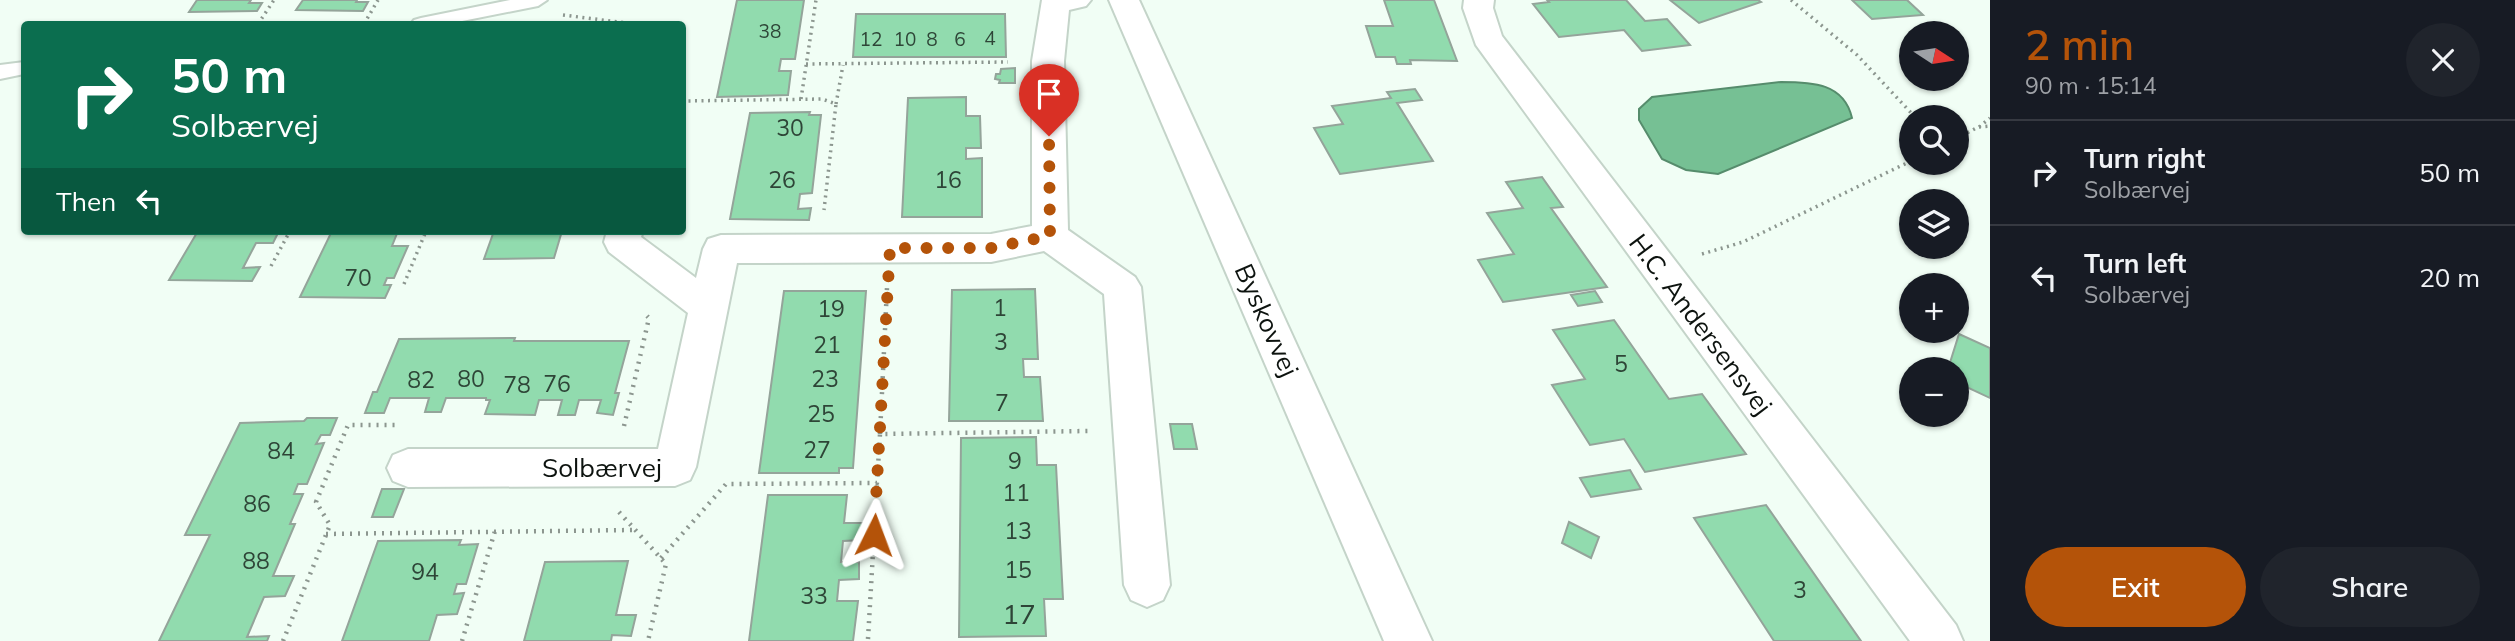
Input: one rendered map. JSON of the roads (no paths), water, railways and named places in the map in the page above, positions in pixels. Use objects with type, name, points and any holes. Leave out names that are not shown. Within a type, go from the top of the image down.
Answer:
[{"type":"street","name":"Byskovvej","points":[[1124,0],[1408,641]]},
{"type":"street","name":"H.C. Andersensvej","points":[[1479,0],[1478,8],[1487,38],[1939,641]]},
{"type":"street","points":[[1060,1],[1048,61],[1050,236],[1122,287],[1147,585]]},
{"type":"street","points":[[624,235],[622,242],[708,307]]},
{"type":"street","name":"Solbærvej","points":[[408,468],[675,467],[721,249],[991,248],[1050,236]]},
{"type":"lane","points":[[436,21],[534,1]]},
{"type":"lane","points":[[0,72],[21,68]]}]
